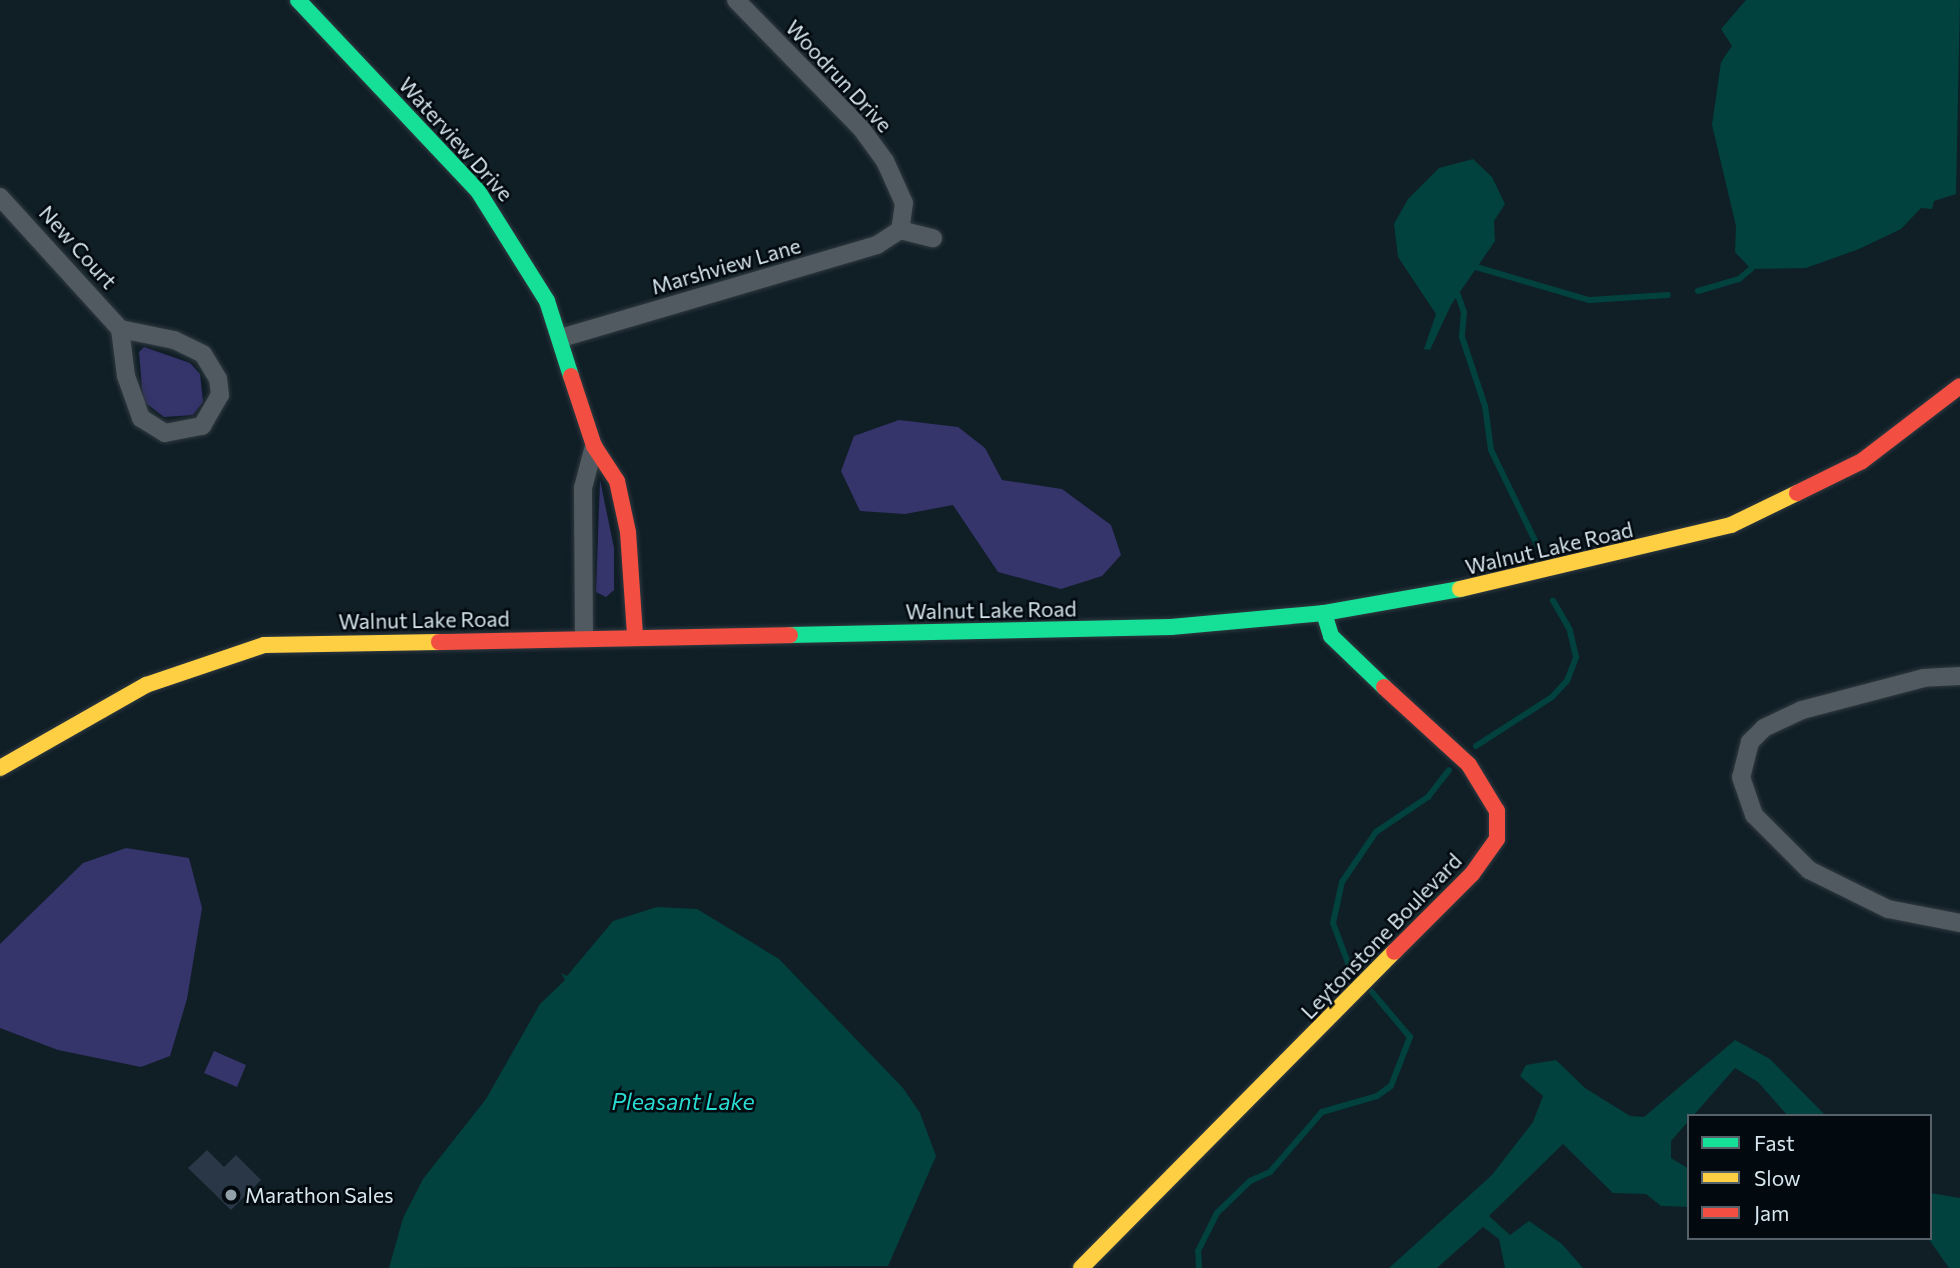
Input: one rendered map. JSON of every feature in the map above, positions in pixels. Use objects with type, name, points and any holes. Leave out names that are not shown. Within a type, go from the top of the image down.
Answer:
[{"type":"street","name":"Waterview Drive","points":[[298,0],[478,191],[518,248],[561,338],[594,446],[617,481],[628,532],[635,635]]},
{"type":"street","name":"Woodrun Drive","points":[[736,0],[860,128],[885,161],[904,203],[900,230]]},
{"type":"street","name":"New Court","points":[[0,197],[120,329]]},
{"type":"street","name":"Marshview Lane","points":[[561,338],[877,246],[900,230]]},
{"type":"street","points":[[900,230],[933,238]]},
{"type":"street","points":[[120,329],[174,340],[203,354],[218,379],[220,395],[201,426],[165,433],[141,418],[126,376],[120,329]]},
{"type":"street","name":"Walnut Lake Road","points":[[0,768],[146,685],[264,645],[635,635],[1041,631],[1324,613],[1443,593],[1731,525],[1862,461],[1960,386]]},
{"type":"street","points":[[584,637],[583,488],[594,446]]},
{"type":"street","name":"Leytonstone Boulevard","points":[[1081,1268],[1472,874],[1497,839],[1497,811],[1469,765],[1331,636],[1324,613]]},
{"type":"street","points":[[1960,676],[1924,678],[1843,699],[1764,728],[1750,743],[1741,777],[1743,794],[1768,832],[1809,870],[1849,893],[1888,909],[1960,923]]},
{"type":"shaded area","points":[[144,347],[190,363],[200,374],[203,402],[193,415],[164,417],[143,401],[139,352]]},
{"type":"shaded area","points":[[899,420],[958,427],[985,448],[1002,480],[1062,489],[1111,525],[1121,555],[1102,576],[1061,589],[998,572],[953,505],[905,514],[860,511],[841,471],[854,436]]},
{"type":"shaded area","points":[[600,480],[614,548],[614,590],[606,597],[596,592]]},
{"type":"shaded area","points":[[126,848],[189,858],[202,908],[187,999],[170,1056],[141,1067],[58,1050],[0,1028],[0,944],[83,863]]},
{"type":"shaded area","points":[[214,1051],[246,1065],[237,1087],[204,1073]]},
{"type":"water","points":[[1746,0],[1960,0],[1956,194],[1934,201],[1932,209],[1921,208],[1901,229],[1859,249],[1806,268],[1751,269],[1735,252],[1736,226],[1712,125],[1721,62],[1732,46],[1721,29]]},
{"type":"water","points":[[1473,159],[1492,177],[1505,204],[1494,221],[1495,241],[1451,305],[1430,350],[1424,349],[1436,314],[1398,257],[1394,224],[1408,199],[1439,168]]},
{"type":"water","name":"Pleasant Lake","points":[[657,907],[697,909],[779,959],[903,1088],[920,1113],[936,1156],[888,1266],[389,1268],[403,1218],[423,1179],[486,1099],[540,1004],[565,980],[561,973],[567,976],[613,921]]},
{"type":"water","points":[[1735,1040],[1770,1059],[1824,1114],[1786,1114],[1758,1082],[1735,1068],[1695,1114],[1687,1114],[1687,1123],[1671,1141],[1671,1158],[1687,1168],[1687,1207],[1661,1206],[1646,1194],[1613,1193],[1563,1144],[1489,1216],[1510,1235],[1529,1221],[1562,1244],[1583,1268],[1505,1268],[1499,1239],[1483,1227],[1437,1268],[1389,1268],[1492,1175],[1533,1122],[1543,1096],[1520,1076],[1526,1065],[1556,1060],[1585,1088],[1630,1116],[1644,1117]]},
{"type":"water","points":[[1932,1193],[1960,1198],[1960,1268],[1949,1268],[1929,1240],[1932,1240]]},
{"type":"building","name":"Marathon Sales","points":[[207,1150],[224,1167],[236,1155],[261,1180],[231,1210],[188,1168]]},
{"type":"waterway","points":[[1476,267],[1589,300],[1668,295]]},
{"type":"waterway","points":[[1698,291],[1739,279],[1751,269]]},
{"type":"waterway","points":[[1458,295],[1464,312],[1462,337],[1485,406],[1491,450],[1540,551]]},
{"type":"waterway","points":[[1476,746],[1552,697],[1567,681],[1576,657],[1570,630],[1553,600]]},
{"type":"waterway","points":[[1351,971],[1333,923],[1342,882],[1376,832],[1428,797],[1449,770]]},
{"type":"waterway","points":[[1199,1268],[1198,1251],[1217,1213],[1250,1181],[1270,1172],[1322,1112],[1377,1096],[1391,1086],[1410,1037],[1372,992]]},
{"type":"traffic: fast","points":[[298,0],[478,191],[547,301],[571,376]]},
{"type":"traffic: fast","points":[[790,635],[1171,627],[1324,613],[1460,589]]},
{"type":"traffic: fast","points":[[1324,613],[1331,636],[1384,687]]},
{"type":"traffic: slow","points":[[1460,589],[1731,525],[1797,493]]},
{"type":"traffic: slow","points":[[0,768],[146,685],[264,645],[439,642]]},
{"type":"traffic: slow","points":[[1081,1268],[1394,952]]},
{"type":"traffic: jam","points":[[571,376],[594,446],[617,481],[628,532],[635,635]]},
{"type":"traffic: jam","points":[[1797,493],[1862,461],[1960,386]]},
{"type":"traffic: jam","points":[[439,642],[790,635]]},
{"type":"traffic: jam","points":[[1384,687],[1469,765],[1497,811],[1497,839],[1472,874],[1394,952]]},
{"type":"place","name":"Marathon Sales","points":[[231,1195]]}]
